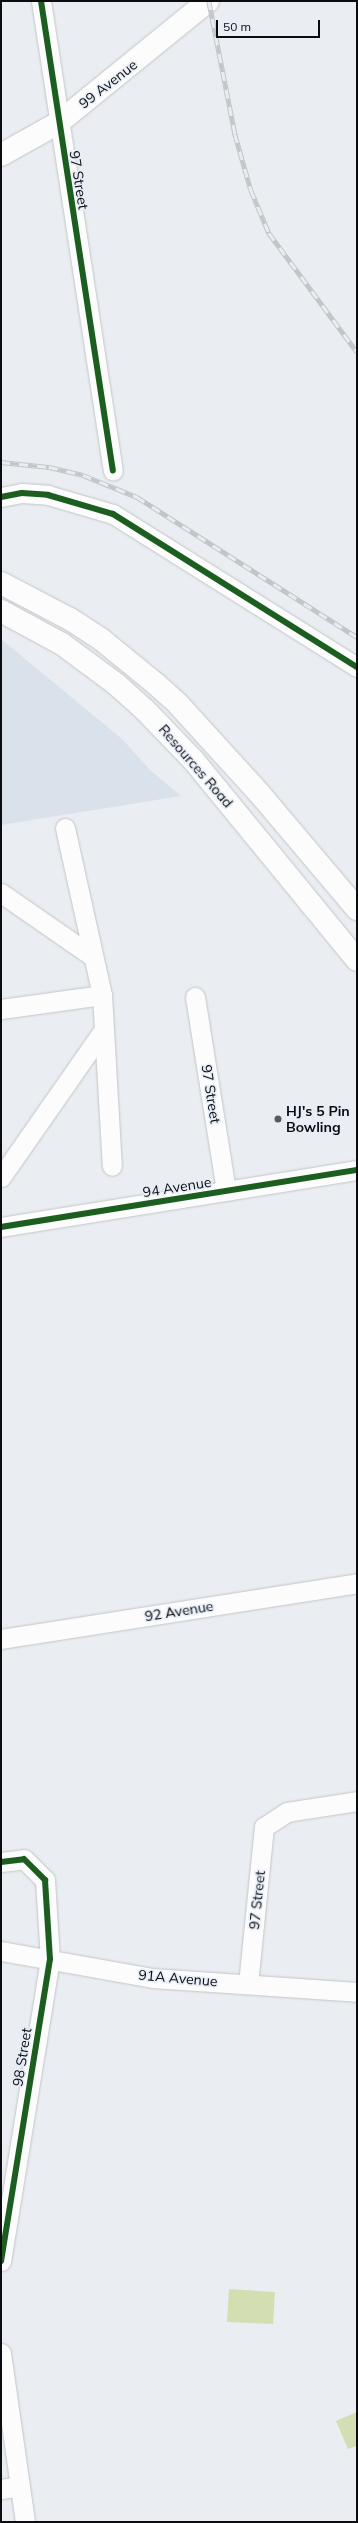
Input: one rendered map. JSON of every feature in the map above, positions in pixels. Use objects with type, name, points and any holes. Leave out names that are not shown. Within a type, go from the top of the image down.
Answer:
[{"type":"main road","name":"99 Avenue","points":[[1,155],[58,123],[208,1]]},
{"type":"main road","name":"Resources Road","points":[[1,583],[70,619],[102,640],[156,684],[254,788],[357,908]]},
{"type":"main road","name":"Resources Road","points":[[1,611],[62,644],[90,664],[150,714],[194,761],[357,960]]},
{"type":"street","name":"97 Street","points":[[41,1],[58,123],[113,471]]},
{"type":"street","points":[[1,497],[22,493],[48,495],[113,514],[357,667]]},
{"type":"street","points":[[64,828],[92,956],[102,994],[102,1032],[112,1166]]},
{"type":"street","points":[[1,893],[92,956]]},
{"type":"street","points":[[1,1009],[102,994]]},
{"type":"street","name":"97 Street","points":[[195,997],[226,1191]]},
{"type":"street","points":[[1,1177],[102,1032]]},
{"type":"street","name":"94 Avenue","points":[[1,1227],[357,1170]]},
{"type":"street","name":"92 Avenue","points":[[1,1639],[357,1582]]},
{"type":"street","name":"97 Street","points":[[248,1984],[264,1827],[287,1812],[357,1801]]},
{"type":"street","name":"98 Street","points":[[1,1862],[24,1859],[45,1880],[50,1959],[1,2261]]},
{"type":"street","name":"91A Avenue","points":[[1,1951],[153,1978],[357,1992]]},
{"type":"street","points":[[1,2353],[25,2522]]},
{"type":"street","points":[[1,2489],[20,2486]]},
{"type":"shaded area","points":[[1,639],[122,739],[150,770],[181,796],[1,825]]},
{"type":"green space","points":[[229,2289],[275,2292],[273,2324],[227,2322]]},
{"type":"green space","points":[[357,2412],[357,2446],[348,2449],[336,2421]]},
{"type":"railway","points":[[209,1],[235,134],[251,190],[269,233],[357,352]]},
{"type":"railway","points":[[1,462],[49,467],[83,475],[137,497],[357,637]]},
{"type":"cycle path","points":[[41,1],[113,471]]},
{"type":"cycle path","points":[[1,497],[22,493],[48,495],[113,514],[357,667]]},
{"type":"cycle path","points":[[1,1227],[357,1170]]},
{"type":"cycle path","points":[[1,1862],[24,1859],[45,1880],[50,1959],[1,2261]]},
{"type":"place","name":"HJ's 5 Pin Bowling","points":[[278,1119]]}]
